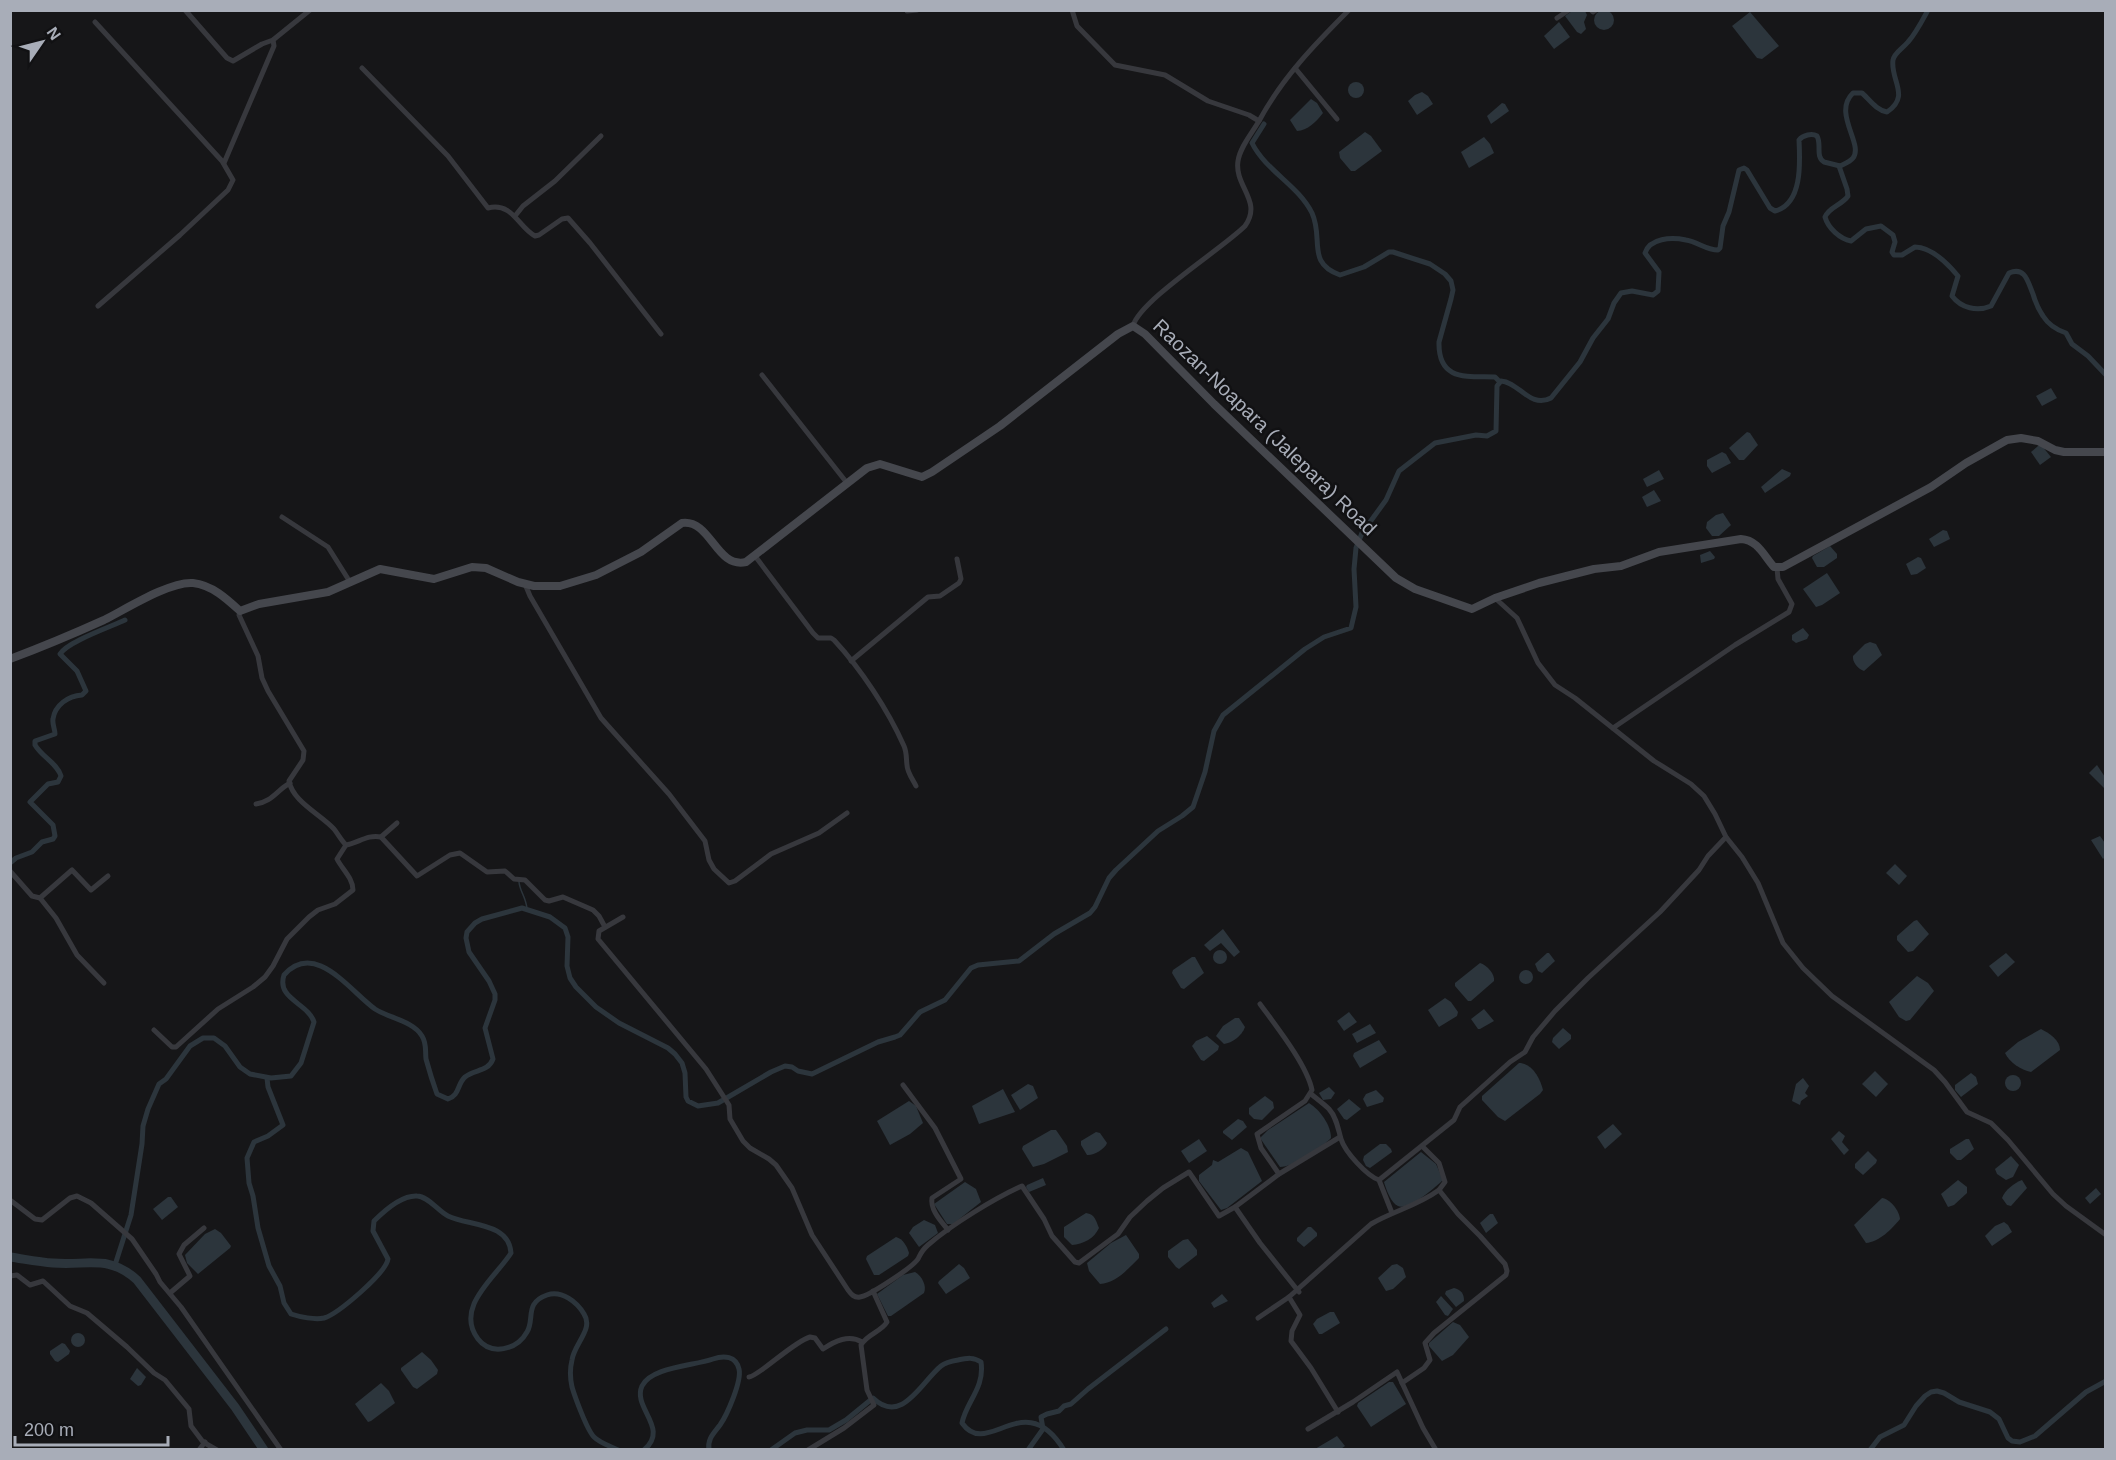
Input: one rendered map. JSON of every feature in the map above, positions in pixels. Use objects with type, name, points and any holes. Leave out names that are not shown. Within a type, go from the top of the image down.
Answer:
[{"type":"main road","name":"Raozan-Noapara (Jalepara) Road","points":[[755,556],[867,468],[880,464],[922,477],[932,472],[1000,426],[1118,334],[1133,326],[1140,329],[1214,404],[1396,578],[1415,589],[1468,609],[1477,608],[1491,600],[1539,583],[1594,569],[1621,566],[1659,552],[1741,539],[1756,544],[1772,565],[1778,568]]},
{"type":"main road","points":[[1778,568],[1792,564],[1883,511],[1931,487],[1966,463],[2007,440],[2021,438],[2038,441],[2064,452],[2106,452]]},
{"type":"main road","points":[[10,659],[51,644],[184,583],[201,585],[210,589],[224,597],[240,611],[259,604],[328,592],[380,569],[434,579],[472,567],[486,568],[525,584],[560,586],[596,575],[640,552],[682,523],[689,522],[698,526],[732,562],[742,564],[755,556]]},
{"type":"street","points":[[185,10],[230,60],[240,59],[262,44],[273,40],[310,10]]},
{"type":"street","points":[[907,11],[917,10]]},
{"type":"street","points":[[1072,10],[1077,26],[1115,65],[1165,75],[1208,101],[1249,114],[1259,121]]},
{"type":"street","points":[[1133,326],[1140,313],[1151,301],[1237,234],[1250,219],[1252,208],[1237,165],[1238,158],[1282,83],[1349,10]]},
{"type":"street","points":[[1557,18],[1569,10]]},
{"type":"street","points":[[95,22],[224,163],[232,177],[231,187],[98,306]]},
{"type":"street","points":[[224,163],[274,46],[273,40]]},
{"type":"street","points":[[362,68],[448,156],[488,208],[500,207],[515,216],[527,231],[535,236],[562,219],[568,218],[661,334]]},
{"type":"street","points":[[1295,68],[1337,119]]},
{"type":"street","points":[[515,216],[523,206],[555,181],[601,136]]},
{"type":"street","points":[[762,375],[847,483]]},
{"type":"street","points":[[282,517],[328,547],[350,582]]},
{"type":"street","points":[[755,556],[813,633],[818,638],[834,640],[888,713],[906,750],[908,769],[916,786]]},
{"type":"street","points":[[851,662],[928,597],[940,596],[959,582],[961,572],[957,559]]},
{"type":"street","points":[[1613,728],[1735,645],[1789,612],[1792,604],[1778,579],[1778,568]]},
{"type":"street","points":[[525,584],[601,718],[675,802],[705,841],[709,861],[729,883],[771,854],[819,832],[847,813]]},
{"type":"street","points":[[1491,600],[1517,618],[1531,651],[1550,680],[1654,761],[1696,789],[1708,801],[1726,837],[1750,869],[1766,900],[1783,943],[1803,968],[1832,996],[1934,1070],[1967,1112],[1991,1124],[2008,1140],[2053,1194],[2106,1235]]},
{"type":"street","points":[[240,611],[239,615],[258,656],[259,667],[268,691],[304,751],[303,760],[292,775],[290,783],[272,798],[256,804]]},
{"type":"street","points":[[290,783],[300,798],[333,829],[345,844]]},
{"type":"street","points":[[345,844],[367,837],[381,837],[398,823]]},
{"type":"street","points":[[381,837],[417,876],[456,853],[468,858],[487,872],[504,871],[549,902],[563,897],[593,910],[606,927]]},
{"type":"street","points":[[1379,1180],[1455,1120],[1460,1107],[1466,1101],[1510,1062],[1525,1052],[1533,1037],[1555,1011],[1660,912],[1726,837]]},
{"type":"street","points":[[154,1030],[172,1047],[176,1047],[218,1009],[265,977],[287,939],[295,930],[318,910],[335,904],[352,890],[353,885],[337,859],[345,844]]},
{"type":"street","points":[[40,898],[72,870],[91,890],[108,876]]},
{"type":"street","points":[[10,871],[32,896],[40,898],[50,910],[77,955],[104,983]]},
{"type":"street","points":[[623,917],[599,931],[598,939],[697,1056],[729,1105],[730,1119],[734,1128],[750,1148],[776,1165],[792,1188],[812,1235],[852,1295],[860,1297],[873,1291],[917,1260],[920,1252],[948,1230],[1022,1186],[1044,1219],[1052,1236],[1075,1262],[1079,1263],[1118,1234],[1130,1217],[1163,1188],[1189,1172],[1219,1216],[1235,1207],[1279,1174],[1340,1137]]},
{"type":"street","points":[[1260,1004],[1302,1066],[1311,1082],[1312,1090],[1305,1101],[1257,1134],[1261,1148],[1279,1174]]},
{"type":"street","points":[[903,1085],[935,1128],[961,1179],[933,1198],[931,1203],[948,1230]]},
{"type":"street","points":[[1311,1094],[1329,1109],[1340,1128],[1340,1137],[1352,1157],[1371,1177],[1379,1180],[1392,1213]]},
{"type":"street","points":[[1258,1318],[1298,1290],[1371,1224],[1392,1213],[1412,1207],[1439,1190],[1445,1182],[1442,1169],[1422,1146]]},
{"type":"street","points":[[1402,1383],[1424,1368],[1430,1360],[1425,1343],[1434,1333],[1508,1272],[1505,1264],[1439,1190]]},
{"type":"street","points":[[10,1200],[35,1219],[42,1220],[70,1198],[77,1196],[91,1203],[132,1239],[160,1282],[281,1449]]},
{"type":"street","points":[[1235,1207],[1260,1243],[1298,1290]]},
{"type":"street","points":[[170,1293],[190,1276],[179,1254],[184,1245],[204,1228]]},
{"type":"street","points":[[10,1276],[17,1275],[30,1285],[41,1280],[70,1306],[87,1313],[154,1373],[165,1380],[191,1412],[191,1426],[205,1442],[217,1449]]},
{"type":"street","points":[[808,1449],[844,1428],[874,1405],[870,1396],[861,1346],[862,1342],[884,1327],[887,1322],[873,1291]]},
{"type":"street","points":[[1289,1297],[1300,1315],[1292,1330],[1291,1341],[1338,1412]]},
{"type":"street","points":[[749,1377],[755,1377],[771,1362],[810,1336],[815,1338],[823,1349],[852,1337],[862,1342]]},
{"type":"street","points":[[1308,1429],[1338,1412],[1397,1372],[1423,1428],[1436,1449]]},
{"type":"street","points":[[199,1449],[205,1442]]},
{"type":"shaded area","points":[[1604,10],[1611,13],[1614,20],[1611,27],[1604,30],[1597,27],[1594,20],[1597,13]]},
{"type":"shaded area","points":[[1572,11],[1585,11],[1587,15],[1584,22],[1586,29],[1581,34],[1565,16]]},
{"type":"shaded area","points":[[1750,12],[1779,46],[1762,59],[1757,58],[1732,26]]},
{"type":"shaded area","points":[[1559,22],[1570,37],[1554,49],[1544,36]]},
{"type":"shaded area","points":[[1356,82],[1364,90],[1356,98],[1348,90]]},
{"type":"shaded area","points":[[1422,92],[1433,104],[1417,115],[1408,101]]},
{"type":"shaded area","points":[[1311,99],[1317,103],[1323,113],[1308,127],[1297,131],[1290,120]]},
{"type":"shaded area","points":[[1502,103],[1509,111],[1491,124],[1487,116]]},
{"type":"shaded area","points":[[1365,132],[1371,136],[1382,151],[1355,171],[1351,171],[1340,158],[1339,152]]},
{"type":"shaded area","points":[[1484,137],[1494,153],[1469,168],[1461,152]]},
{"type":"shaded area","points":[[2051,388],[2057,398],[2042,406],[2036,396]]},
{"type":"shaded area","points":[[1747,432],[1758,445],[1744,460],[1739,460],[1729,448]]},
{"type":"shaded area","points":[[2038,446],[2042,446],[2051,457],[2040,465],[2031,452]]},
{"type":"shaded area","points":[[1722,452],[1726,454],[1731,463],[1712,473],[1707,466],[1707,460]]},
{"type":"shaded area","points":[[1782,469],[1791,473],[1790,476],[1765,493],[1761,487]]},
{"type":"shaded area","points":[[1659,470],[1664,479],[1647,487],[1643,479]]},
{"type":"shaded area","points":[[1654,490],[1661,501],[1647,507],[1642,497]]},
{"type":"shaded area","points":[[1723,513],[1731,525],[1719,536],[1712,536],[1706,528],[1707,522]]},
{"type":"shaded area","points":[[1943,530],[1947,531],[1950,539],[1934,547],[1929,539]]},
{"type":"shaded area","points":[[1830,546],[1837,554],[1837,558],[1824,567],[1817,567],[1813,556]]},
{"type":"shaded area","points":[[1710,551],[1714,559],[1701,563],[1700,555]]},
{"type":"shaded area","points":[[1918,557],[1921,558],[1926,568],[1911,575],[1906,564]]},
{"type":"shaded area","points":[[1827,573],[1840,593],[1816,607],[1803,589]]},
{"type":"shaded area","points":[[1803,628],[1809,635],[1807,639],[1796,643],[1792,640],[1792,635]]},
{"type":"shaded area","points":[[1870,642],[1876,644],[1882,655],[1864,671],[1853,661],[1853,656]]},
{"type":"shaded area","points":[[2097,765],[2105,777],[2105,789],[2089,773]]},
{"type":"shaded area","points":[[2100,836],[2105,843],[2103,859],[2091,840]]},
{"type":"shaded area","points":[[1895,864],[1907,876],[1899,885],[1886,873]]},
{"type":"shaded area","points":[[1917,920],[1929,934],[1913,951],[1908,952],[1897,940],[1897,936]]},
{"type":"shaded area","points":[[1223,929],[1240,952],[1234,957],[1221,943],[1210,951],[1204,945]]},
{"type":"shaded area","points":[[1217,950],[1223,950],[1227,957],[1223,964],[1217,964],[1213,960],[1213,954]]},
{"type":"shaded area","points":[[1547,953],[1555,961],[1542,973],[1538,971],[1535,964]]},
{"type":"shaded area","points":[[2006,953],[2015,962],[1998,977],[1989,966]]},
{"type":"shaded area","points":[[1195,957],[1204,973],[1184,989],[1172,973]]},
{"type":"shaded area","points":[[1480,963],[1490,970],[1494,981],[1471,1001],[1468,1001],[1455,983]]},
{"type":"shaded area","points":[[1523,970],[1529,970],[1533,977],[1529,984],[1523,984],[1519,980],[1519,974]]},
{"type":"shaded area","points":[[1917,976],[1928,983],[1934,991],[1910,1020],[1906,1021],[1899,1017],[1889,1002]]},
{"type":"shaded area","points":[[1445,998],[1458,1012],[1457,1016],[1439,1027],[1428,1010]]},
{"type":"shaded area","points":[[1484,1009],[1494,1021],[1478,1029],[1471,1019]]},
{"type":"shaded area","points":[[1349,1012],[1357,1022],[1344,1031],[1337,1021]]},
{"type":"shaded area","points":[[1239,1018],[1245,1027],[1236,1038],[1224,1044],[1216,1036],[1223,1026]]},
{"type":"shaded area","points":[[1370,1024],[1376,1033],[1357,1043],[1352,1034]]},
{"type":"shaded area","points":[[1563,1028],[1571,1035],[1571,1039],[1559,1049],[1552,1042]]},
{"type":"shaded area","points":[[2041,1029],[2056,1040],[2060,1050],[2031,1072],[2027,1071],[2012,1062],[2005,1053],[2018,1042]]},
{"type":"shaded area","points":[[1207,1036],[1219,1046],[1218,1050],[1204,1061],[1192,1046],[1196,1041]]},
{"type":"shaded area","points":[[1379,1040],[1387,1052],[1360,1068],[1353,1056],[1354,1053]]},
{"type":"shaded area","points":[[1519,1063],[1535,1072],[1543,1090],[1505,1121],[1482,1100],[1482,1096]]},
{"type":"shaded area","points":[[1875,1071],[1888,1084],[1876,1097],[1862,1084]]},
{"type":"shaded area","points":[[1971,1073],[1976,1077],[1978,1084],[1961,1097],[1955,1090],[1955,1085]]},
{"type":"shaded area","points":[[2013,1075],[2021,1083],[2013,1091],[2005,1083]]},
{"type":"shaded area","points":[[1803,1078],[1809,1086],[1805,1093],[1808,1096],[1801,1101],[1800,1105],[1792,1101],[1796,1084]]},
{"type":"shaded area","points":[[1028,1084],[1033,1086],[1038,1098],[1020,1110],[1011,1095]]},
{"type":"shaded area","points":[[1329,1087],[1335,1093],[1331,1099],[1323,1100],[1319,1093]]},
{"type":"shaded area","points":[[1003,1089],[1015,1112],[979,1124],[972,1106]]},
{"type":"shaded area","points":[[1376,1090],[1384,1098],[1383,1102],[1367,1107],[1363,1099],[1366,1094]]},
{"type":"shaded area","points":[[1265,1096],[1273,1102],[1274,1108],[1262,1120],[1254,1119],[1249,1114],[1249,1108]]},
{"type":"shaded area","points":[[1349,1099],[1361,1109],[1347,1120],[1337,1109]]},
{"type":"shaded area","points":[[909,1101],[916,1106],[923,1123],[910,1134],[890,1145],[877,1121]]},
{"type":"shaded area","points":[[1309,1103],[1324,1118],[1331,1138],[1307,1156],[1280,1167],[1260,1138],[1268,1130]]},
{"type":"shaded area","points":[[1238,1119],[1243,1121],[1247,1127],[1232,1140],[1223,1131]]},
{"type":"shaded area","points":[[1613,1124],[1622,1134],[1605,1149],[1597,1137]]},
{"type":"shaded area","points":[[1051,1130],[1056,1130],[1067,1146],[1068,1152],[1033,1167],[1022,1149],[1023,1146]]},
{"type":"shaded area","points":[[1839,1131],[1845,1136],[1842,1142],[1849,1150],[1844,1155],[1831,1139]]},
{"type":"shaded area","points":[[1096,1132],[1100,1133],[1107,1143],[1098,1152],[1087,1155],[1081,1141]]},
{"type":"shaded area","points":[[1199,1139],[1207,1151],[1189,1163],[1181,1151]]},
{"type":"shaded area","points":[[1969,1139],[1974,1149],[1961,1160],[1957,1160],[1950,1153],[1950,1149]]},
{"type":"shaded area","points":[[1380,1144],[1386,1144],[1392,1152],[1370,1168],[1366,1166],[1364,1156]]},
{"type":"shaded area","points":[[1241,1148],[1248,1152],[1262,1181],[1227,1208],[1221,1210],[1199,1181],[1199,1175],[1212,1165],[1213,1160],[1218,1162]]},
{"type":"shaded area","points":[[1868,1151],[1877,1160],[1863,1175],[1855,1168],[1855,1164]]},
{"type":"shaded area","points":[[1421,1152],[1436,1164],[1443,1180],[1415,1202],[1403,1207],[1398,1206],[1391,1199],[1384,1182]]},
{"type":"shaded area","points":[[2011,1156],[2019,1165],[2013,1177],[2006,1180],[1997,1174],[1995,1169]]},
{"type":"shaded area","points":[[1043,1178],[1046,1185],[1029,1192],[1027,1185]]},
{"type":"shaded area","points":[[1958,1180],[1967,1187],[1967,1193],[1954,1205],[1948,1207],[1941,1194]]},
{"type":"shaded area","points":[[2022,1180],[2027,1188],[2011,1206],[2007,1205],[2002,1198],[2003,1195],[2010,1187]]},
{"type":"shaded area","points":[[965,1182],[976,1189],[981,1202],[953,1224],[947,1224],[934,1204]]},
{"type":"shaded area","points":[[2096,1188],[2101,1194],[2090,1204],[2085,1198]]},
{"type":"shaded area","points":[[171,1197],[178,1207],[162,1220],[153,1209]]},
{"type":"shaded area","points":[[1882,1198],[1894,1206],[1900,1219],[1880,1238],[1866,1243],[1854,1225]]},
{"type":"shaded area","points":[[1086,1213],[1093,1216],[1099,1228],[1088,1240],[1072,1245],[1064,1237],[1064,1227]]},
{"type":"shaded area","points":[[1493,1214],[1498,1223],[1486,1233],[1480,1223]]},
{"type":"shaded area","points":[[924,1220],[935,1225],[938,1233],[919,1247],[909,1233],[913,1227]]},
{"type":"shaded area","points":[[2004,1222],[2012,1232],[1992,1246],[1985,1236],[1995,1226]]},
{"type":"shaded area","points":[[1308,1227],[1317,1233],[1317,1236],[1304,1247],[1297,1241],[1297,1238]]},
{"type":"shaded area","points":[[215,1229],[231,1246],[198,1274],[187,1263],[185,1255],[205,1234]]},
{"type":"shaded area","points":[[1126,1235],[1139,1254],[1139,1258],[1116,1278],[1100,1284],[1089,1271],[1087,1263],[1111,1243]]},
{"type":"shaded area","points":[[896,1237],[906,1245],[908,1256],[879,1275],[874,1275],[866,1259],[867,1256]]},
{"type":"shaded area","points":[[1188,1239],[1197,1250],[1197,1255],[1179,1269],[1168,1257],[1168,1251]]},
{"type":"shaded area","points":[[959,1264],[970,1278],[946,1294],[938,1283]]},
{"type":"shaded area","points":[[1397,1264],[1403,1268],[1406,1277],[1393,1289],[1386,1291],[1378,1278],[1392,1265]]},
{"type":"shaded area","points":[[915,1272],[923,1281],[924,1293],[888,1316],[877,1294],[903,1275]]},
{"type":"shaded area","points":[[1454,1288],[1462,1292],[1464,1298],[1464,1301],[1456,1307],[1445,1294],[1446,1291]]},
{"type":"shaded area","points":[[1222,1294],[1228,1301],[1214,1308],[1211,1303]]},
{"type":"shaded area","points":[[1441,1296],[1453,1309],[1448,1316],[1436,1302]]},
{"type":"shaded area","points":[[1330,1312],[1334,1312],[1340,1323],[1319,1334],[1313,1324]]},
{"type":"shaded area","points":[[1453,1322],[1460,1325],[1469,1337],[1453,1355],[1442,1361],[1429,1343]]},
{"type":"shaded area","points":[[75,1333],[81,1333],[85,1340],[81,1347],[75,1347],[71,1343],[71,1337]]},
{"type":"shaded area","points":[[62,1343],[70,1351],[58,1362],[55,1361],[50,1351]]},
{"type":"shaded area","points":[[422,1352],[438,1370],[437,1374],[417,1389],[413,1387],[401,1368]]},
{"type":"shaded area","points":[[137,1368],[146,1377],[138,1386],[130,1379]]},
{"type":"shaded area","points":[[1389,1382],[1393,1382],[1406,1404],[1371,1427],[1357,1406],[1358,1403]]},
{"type":"shaded area","points":[[381,1383],[389,1391],[395,1403],[368,1422],[355,1404]]},
{"type":"shaded area","points":[[1337,1436],[1345,1446],[1341,1449],[1315,1449]]},
{"type":"waterway","points":[[115,1265],[131,1215],[143,1126],[159,1084],[166,1079],[190,1046],[203,1038],[214,1038],[225,1046],[240,1067],[250,1074],[271,1078],[291,1076],[301,1063],[314,1022],[306,1010],[284,990],[284,975],[296,966],[308,963],[332,972],[375,1009],[407,1023],[418,1031],[425,1042],[426,1059],[437,1094],[448,1099],[455,1095],[465,1077],[485,1068],[493,1059],[485,1028],[495,994],[469,952],[467,932],[482,919],[522,908],[550,917],[565,928],[568,937],[567,966],[570,978],[576,987],[596,1007],[619,1023],[668,1048],[675,1054],[682,1063],[685,1073],[686,1097],[688,1101],[698,1106],[718,1103],[785,1066],[812,1074],[878,1042],[900,1035],[920,1012],[945,1000],[971,968],[978,965],[1019,961],[1054,934],[1090,913],[1109,878],[1116,870],[1158,831],[1193,807],[1205,772],[1214,731],[1223,715],[1305,649],[1324,637],[1351,628],[1356,607],[1354,569],[1356,548],[1362,533],[1386,500],[1399,471],[1435,443],[1476,435],[1487,436],[1496,431],[1497,386],[1501,381],[1507,382],[1531,398],[1537,400],[1551,398],[1580,362],[1593,338],[1608,319],[1621,293],[1632,291],[1653,295],[1658,291],[1659,272],[1645,253],[1651,244],[1662,240],[1680,239],[1714,250],[1720,248],[1723,226],[1729,212],[1739,170],[1744,168],[1747,170],[1770,208],[1775,211],[1784,207],[1791,200],[1795,191],[1800,159],[1799,140],[1803,137],[1817,136],[1819,154],[1824,162],[1840,166],[1852,159],[1855,145],[1847,119],[1847,101],[1853,93],[1862,93],[1883,111],[1887,112],[1894,106],[1899,94],[1893,67],[1894,57],[1914,35],[1928,10]]},
{"type":"waterway","points":[[1264,124],[1252,143],[1265,162],[1299,194],[1312,213],[1317,232],[1319,257],[1323,264],[1340,275],[1364,267],[1389,252],[1430,264],[1445,274],[1451,281],[1453,290],[1439,342],[1440,355],[1444,364],[1457,374],[1495,377],[1500,382]]},
{"type":"waterway","points":[[1839,166],[1848,196],[1825,217],[1832,229],[1839,235],[1851,241],[1866,229],[1881,226],[1893,235],[1895,242],[1892,252],[1894,255],[1902,255],[1915,247],[1933,253],[1958,276],[1952,296],[1970,308],[1980,309],[1991,306],[2009,273],[2015,271],[2023,274],[2045,319],[2066,333],[2072,344],[2088,356],[2106,375]]},
{"type":"waterway","points":[[10,863],[32,852],[42,842],[53,839],[55,836],[53,825],[30,802],[48,784],[58,782],[61,776],[56,767],[35,745],[35,741],[55,734],[53,721],[56,709],[67,699],[82,695],[86,691],[77,671],[60,654],[64,649],[80,640],[125,620]]},
{"type":"waterway","points":[[519,882],[527,909]]},
{"type":"waterway","points":[[267,1078],[268,1087],[283,1125],[268,1136],[254,1142],[247,1158],[249,1183],[269,1266],[291,1314],[316,1319],[324,1318],[340,1309],[360,1292],[379,1274],[388,1259],[373,1231],[374,1221],[399,1201],[411,1196],[421,1197],[448,1216],[495,1230],[509,1243],[511,1253],[480,1293],[471,1315],[472,1327],[483,1344],[490,1348],[504,1349],[517,1343],[527,1332],[535,1302],[547,1295],[563,1296],[573,1301],[581,1310],[587,1325],[572,1360],[570,1373],[572,1387],[591,1433],[599,1441],[618,1450]]},
{"type":"waterway","points":[[10,1257],[65,1264],[107,1264],[127,1272],[137,1280],[235,1407],[264,1450]]},
{"type":"waterway","points":[[1028,1450],[1043,1429],[1041,1417],[1071,1404],[1166,1329]]},
{"type":"waterway","points":[[644,1450],[651,1442],[653,1434],[640,1394],[647,1380],[673,1368],[725,1357],[735,1361],[739,1369],[738,1381],[726,1414],[710,1439],[709,1450]]},
{"type":"waterway","points":[[771,1450],[795,1433],[807,1430],[829,1430],[846,1420],[873,1398],[883,1405],[893,1407],[902,1404],[911,1398],[943,1365],[951,1361],[970,1358],[981,1362],[980,1380],[962,1423],[972,1432],[983,1434],[1021,1423],[1035,1424],[1049,1432],[1064,1450]]},
{"type":"waterway","points":[[1870,1450],[1880,1437],[1904,1425],[1916,1406],[1931,1392],[1944,1393],[1959,1402],[1990,1412],[1999,1419],[2008,1438],[2020,1442],[2035,1436],[2086,1392],[2106,1381]]}]
